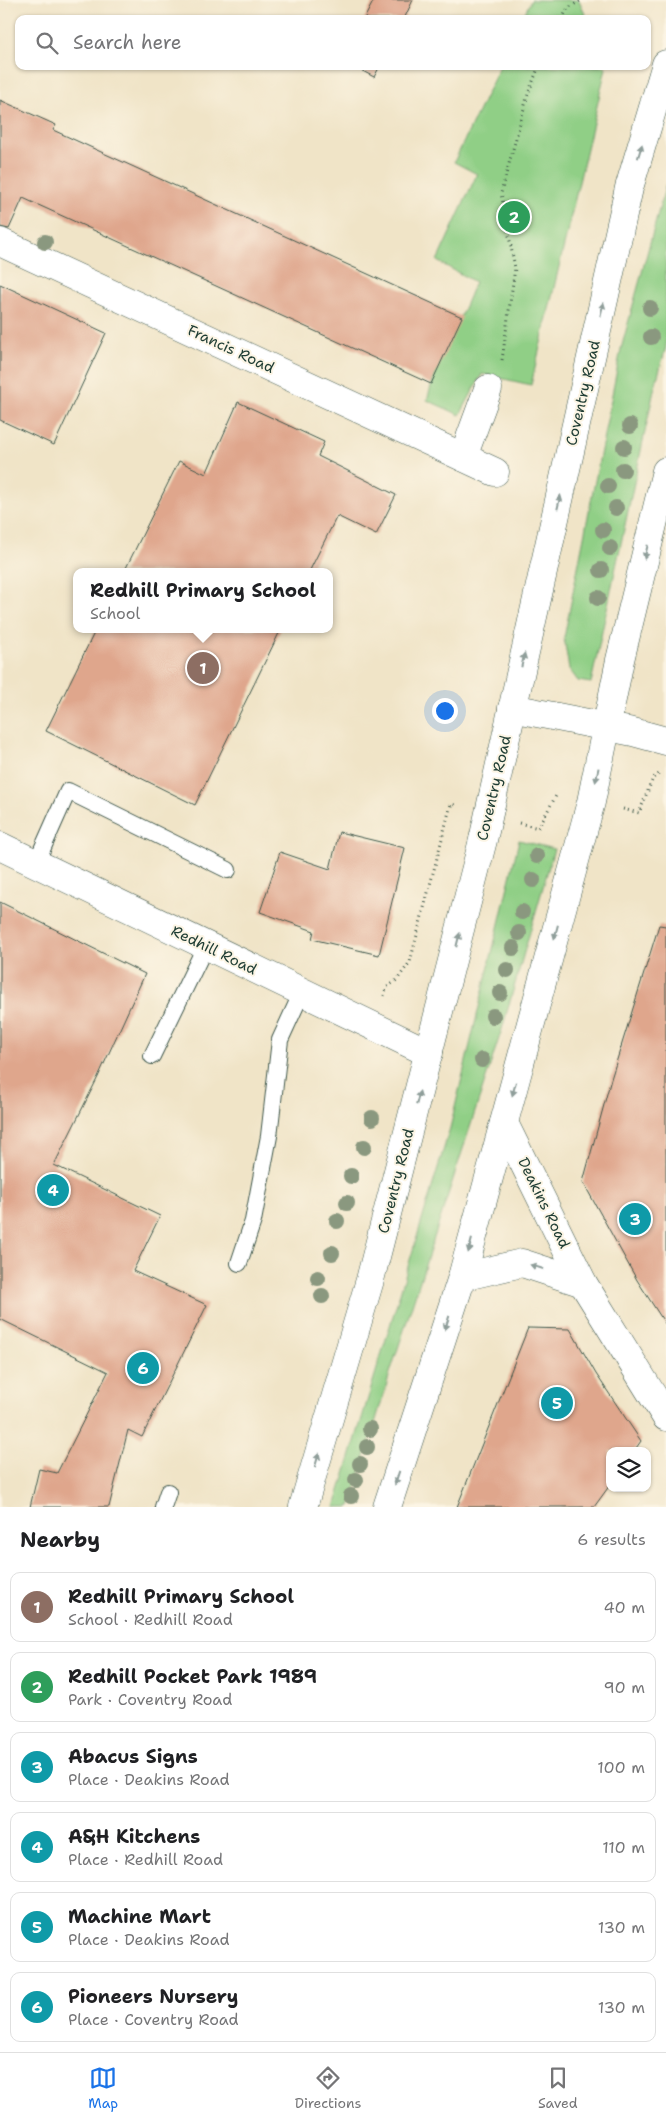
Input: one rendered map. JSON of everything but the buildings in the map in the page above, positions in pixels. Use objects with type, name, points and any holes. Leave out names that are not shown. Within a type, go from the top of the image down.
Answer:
[{"type":"main road","name":"Coventry Road","points":[[303,1507],[370,1280],[483,840],[629,188],[666,64]]},
{"type":"main road","name":"Francis Road","points":[[0,242],[495,472]]},
{"type":"main road","points":[[463,457],[488,389]]},
{"type":"main road","points":[[387,1507],[462,1277],[591,802],[620,660],[666,471]]},
{"type":"main road","points":[[512,708],[666,741]]},
{"type":"main road","name":"Redhill Road","points":[[0,846],[429,1053]]},
{"type":"main road","name":"Deakins Road","points":[[504,1123],[583,1283],[666,1417]]},
{"type":"main road","name":"Deakins Road","points":[[462,1277],[522,1263],[583,1283]]},
{"type":"lane","points":[[36,863],[68,791],[228,870]]},
{"type":"lane","points":[[152,1056],[206,945]]},
{"type":"lane","points":[[238,1263],[253,1221],[269,1136],[280,1040],[302,992]]},
{"type":"path","points":[[564,15],[568,8],[582,0]]},
{"type":"path","points":[[488,389],[501,365],[515,268],[501,193],[528,94],[537,70]]},
{"type":"green space","points":[[531,0],[579,0],[585,15],[524,15]]},
{"type":"green space","points":[[498,70],[606,70],[531,385],[482,374],[460,415],[427,400],[437,370],[475,282],[437,261],[477,174],[454,162]]},
{"type":"green space","points":[[666,184],[666,347],[654,390],[591,683],[578,681],[569,669],[564,638],[621,349]]},
{"type":"green space","points":[[519,840],[554,849],[502,1029],[390,1373],[350,1507],[335,1507],[450,1128]]},
{"type":"place","name":"Redhill Pocket Park 1989","points":[[514,217]]},
{"type":"place","name":"Redhill Primary School","points":[[203,668]]},
{"type":"place","name":"A&H Kitchens","points":[[53,1190]]},
{"type":"place","name":"Abacus Signs","points":[[635,1219]]},
{"type":"place","name":"Pioneers Nursery","points":[[143,1368]]},
{"type":"place","name":"Machine Mart","points":[[557,1403]]}]
